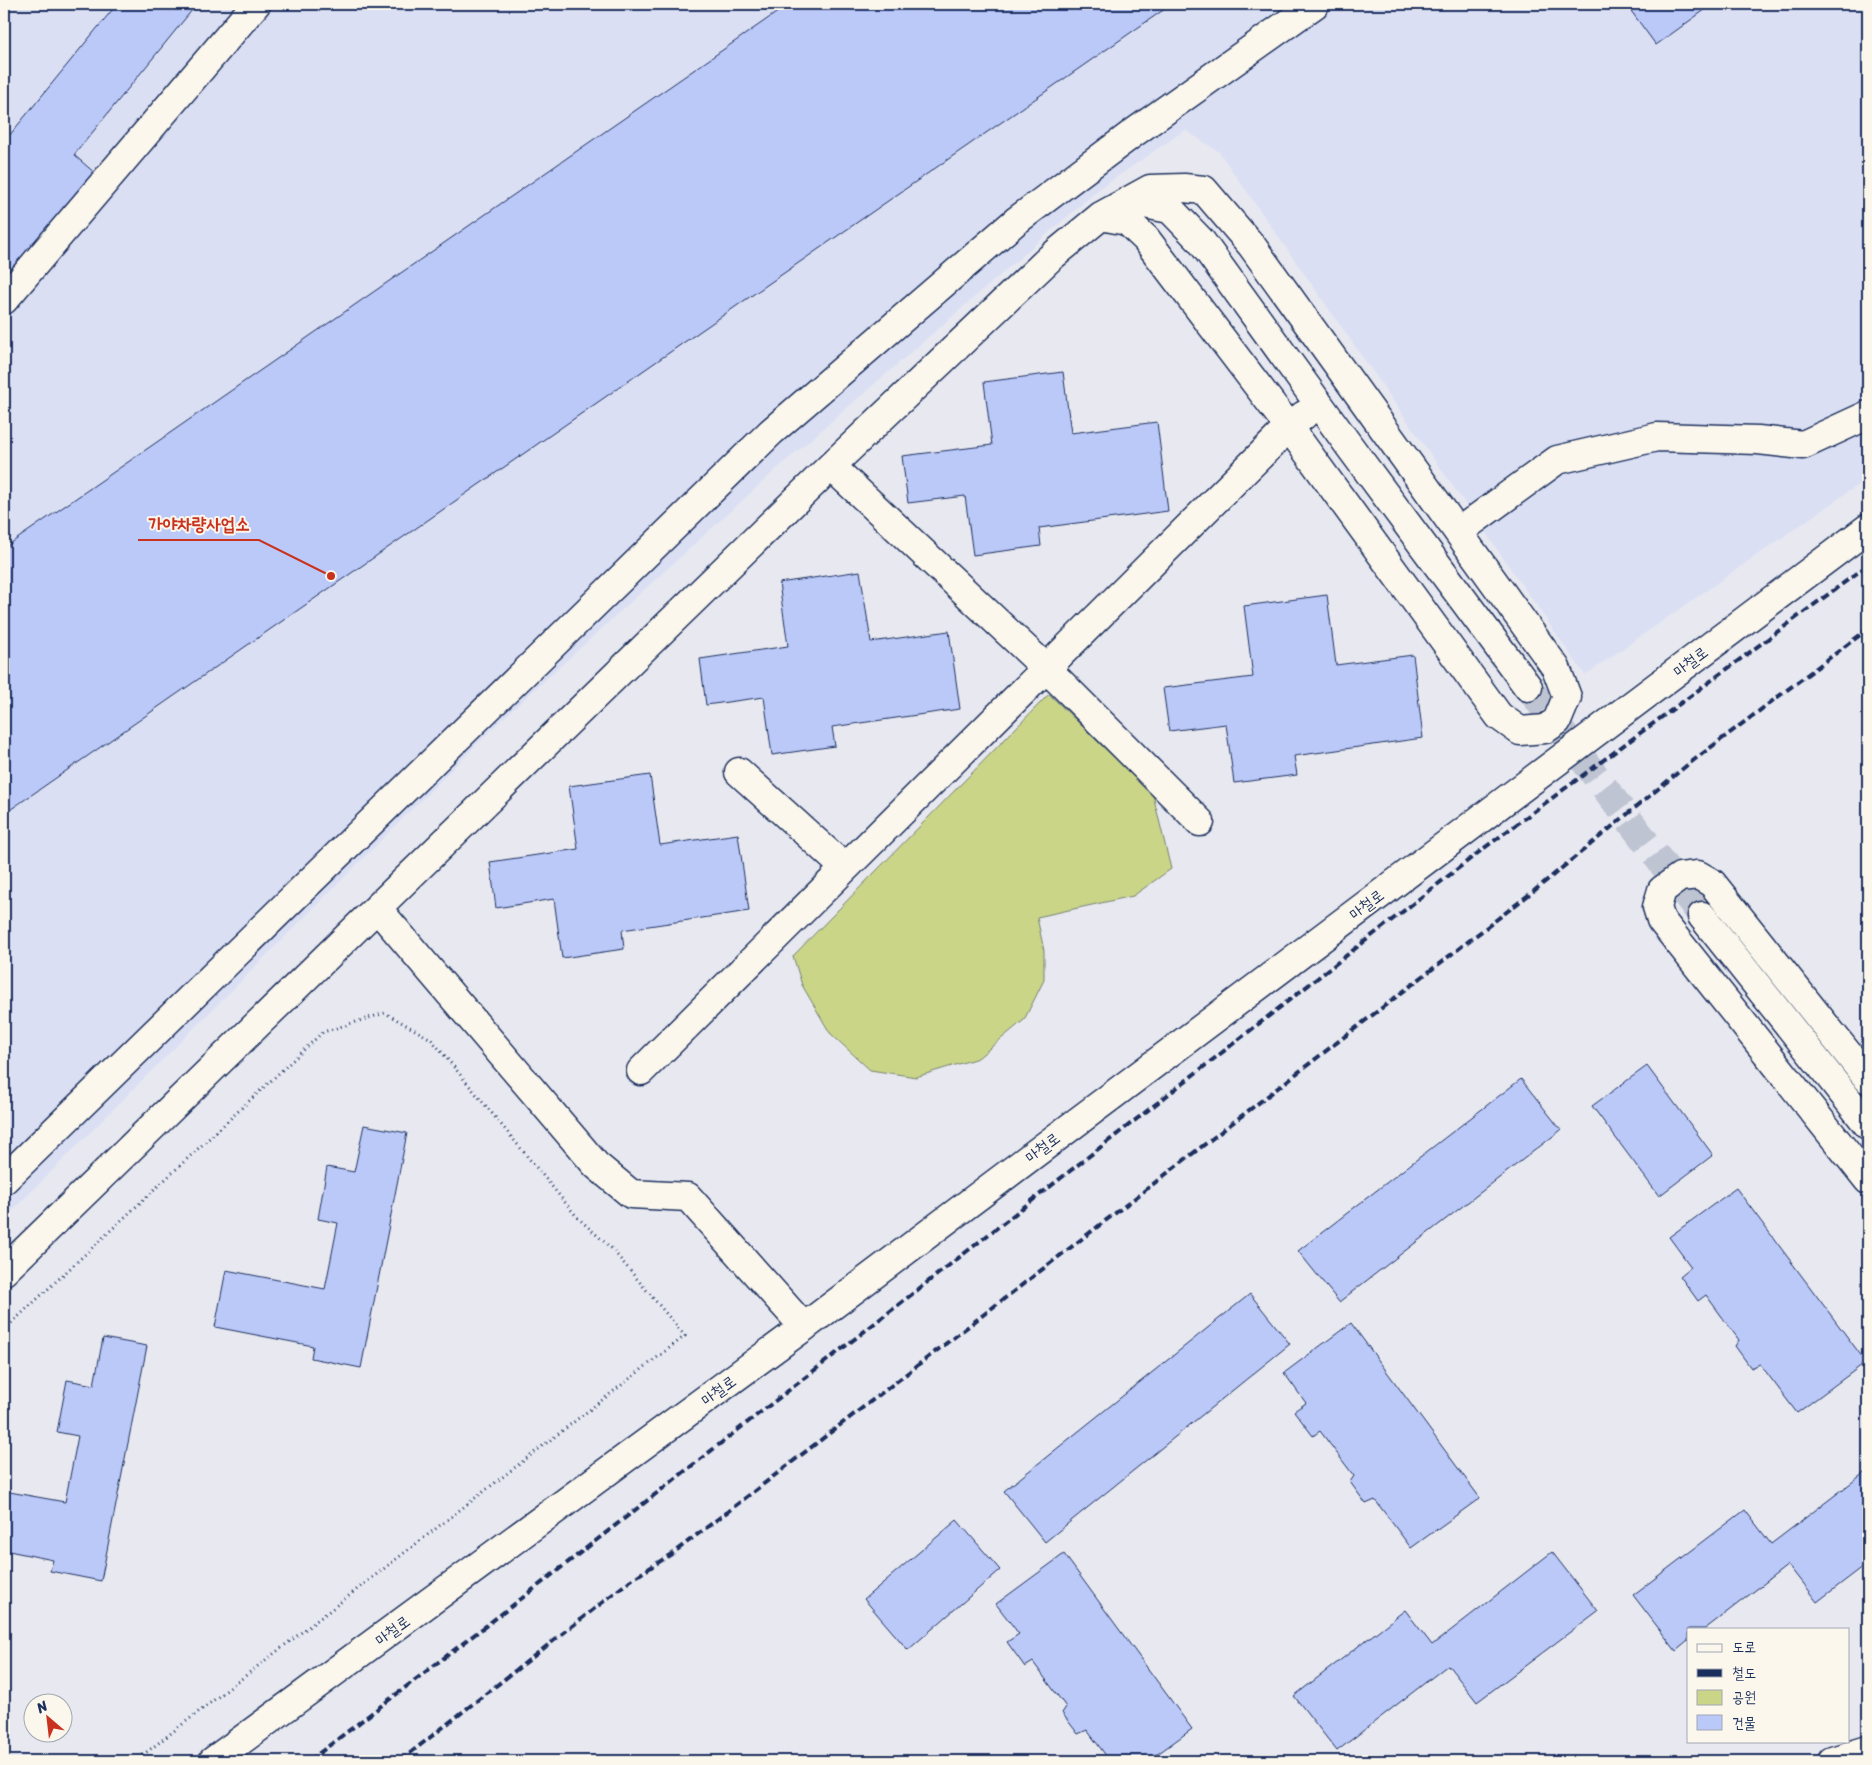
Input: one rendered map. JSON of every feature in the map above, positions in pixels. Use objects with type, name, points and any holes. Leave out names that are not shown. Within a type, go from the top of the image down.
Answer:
[{"type":"street","points":[[4,300],[256,4]]},
{"type":"street","points":[[4,1180],[771,432],[1016,221],[1132,134],[1315,4]]},
{"type":"street","points":[[4,1271],[831,466],[1050,258],[1101,216],[1150,189],[1184,188],[1204,190],[1252,246],[1556,668],[1567,697],[1557,721],[1545,729],[1520,731],[1499,716],[1289,427],[1146,239],[1127,221],[1101,216]]},
{"type":"street","points":[[1101,216],[1134,202],[1170,209],[1201,240],[1318,403],[1528,687]]},
{"type":"street","points":[[641,1070],[1289,427],[1348,379]]},
{"type":"street","points":[[1458,532],[1557,460],[1657,437],[1758,440],[1803,445],[1868,415]]},
{"type":"street","points":[[831,466],[1046,668],[1200,822]]},
{"type":"street","name":"마철로","points":[[213,1761],[804,1327],[1868,528]]},
{"type":"street","points":[[1557,721],[1576,746]]},
{"type":"street","points":[[738,772],[845,868]]},
{"type":"street","points":[[1868,1079],[1712,884],[1698,875],[1680,877],[1662,890],[1656,906],[1661,920],[1868,1180]]},
{"type":"street","points":[[377,908],[596,1165],[631,1194],[688,1197],[804,1327]]},
{"type":"street","points":[[1702,916],[1868,1125]]},
{"type":"street","points":[[1832,1761],[1868,1750]]},
{"type":"path","points":[[4,1330],[323,1032],[385,1013],[431,1039],[577,1217],[611,1248],[685,1336],[135,1761]]},
{"type":"shaded area","points":[[4,4],[1868,4],[1868,478],[1585,675],[1219,152],[1185,130],[1098,190],[779,467],[500,721],[4,1219]]},
{"type":"green space","points":[[1049,694],[1153,795],[1171,869],[1133,896],[1037,917],[1044,951],[1044,980],[1024,1020],[978,1058],[916,1077],[870,1070],[830,1033],[802,985],[793,956]]},
{"type":"building","points":[[117,4],[197,4],[74,155],[96,174],[4,284],[4,142]]},
{"type":"building","points":[[789,4],[1172,4],[4,814],[4,548]]},
{"type":"building","points":[[1626,4],[1713,4],[1656,45]]},
{"type":"building","points":[[1063,372],[1071,433],[1157,422],[1168,511],[1039,528],[1041,546],[973,555],[965,496],[908,503],[902,456],[992,445],[984,382]]},
{"type":"building","points":[[860,571],[871,642],[949,631],[960,709],[832,727],[835,746],[772,755],[764,697],[706,705],[700,659],[788,646],[779,583]]},
{"type":"building","points":[[1327,595],[1336,665],[1413,655],[1423,738],[1294,756],[1297,775],[1234,783],[1226,724],[1169,731],[1163,688],[1253,677],[1244,606]]},
{"type":"building","points":[[650,775],[660,845],[738,834],[749,911],[622,930],[624,949],[562,958],[554,899],[496,908],[490,862],[578,849],[569,786]]},
{"type":"building","points":[[1647,1066],[1713,1155],[1659,1196],[1592,1106]]},
{"type":"building","points":[[1521,1079],[1561,1130],[1339,1302],[1298,1251]]},
{"type":"building","points":[[364,1125],[407,1133],[361,1368],[311,1358],[313,1346],[215,1327],[226,1270],[325,1289],[338,1223],[318,1219],[327,1167],[354,1172]]},
{"type":"building","points":[[1736,1188],[1866,1362],[1797,1413],[1760,1364],[1751,1368],[1735,1346],[1739,1340],[1706,1295],[1698,1301],[1680,1276],[1691,1267],[1669,1237]]},
{"type":"building","points":[[1250,1294],[1290,1344],[1045,1542],[1004,1491]]},
{"type":"building","points":[[1351,1323],[1480,1498],[1411,1548],[1375,1500],[1366,1504],[1350,1482],[1354,1476],[1320,1431],[1313,1436],[1294,1411],[1306,1403],[1284,1373]]},
{"type":"building","points":[[103,1338],[147,1346],[101,1581],[50,1571],[53,1560],[4,1550],[4,1491],[65,1502],[78,1436],[57,1432],[67,1380],[94,1385]]},
{"type":"building","points":[[1868,1470],[1868,1563],[1817,1602],[1788,1565],[1706,1628],[1687,1628],[1687,1642],[1676,1651],[1633,1595],[1745,1510],[1771,1544]]},
{"type":"building","points":[[957,1520],[1000,1570],[908,1650],[864,1599]]},
{"type":"building","points":[[1552,1552],[1598,1611],[1477,1702],[1448,1665],[1337,1751],[1294,1696],[1405,1610],[1432,1645]]},
{"type":"building","points":[[1064,1554],[1192,1729],[1148,1761],[1110,1761],[1087,1730],[1078,1734],[1062,1713],[1066,1707],[1033,1662],[1025,1667],[1007,1642],[1019,1634],[996,1604]]},
{"type":"tunnel","points":[[1528,687],[1702,916]]},
{"type":"railway","points":[[309,1761],[521,1599],[1483,849],[1868,565]]},
{"type":"railway","points":[[400,1761],[631,1580],[673,1553],[731,1509],[1535,890],[1686,766],[1868,629]]},
{"type":"place","name":"가야차량사업소","points":[[331,576]]}]
